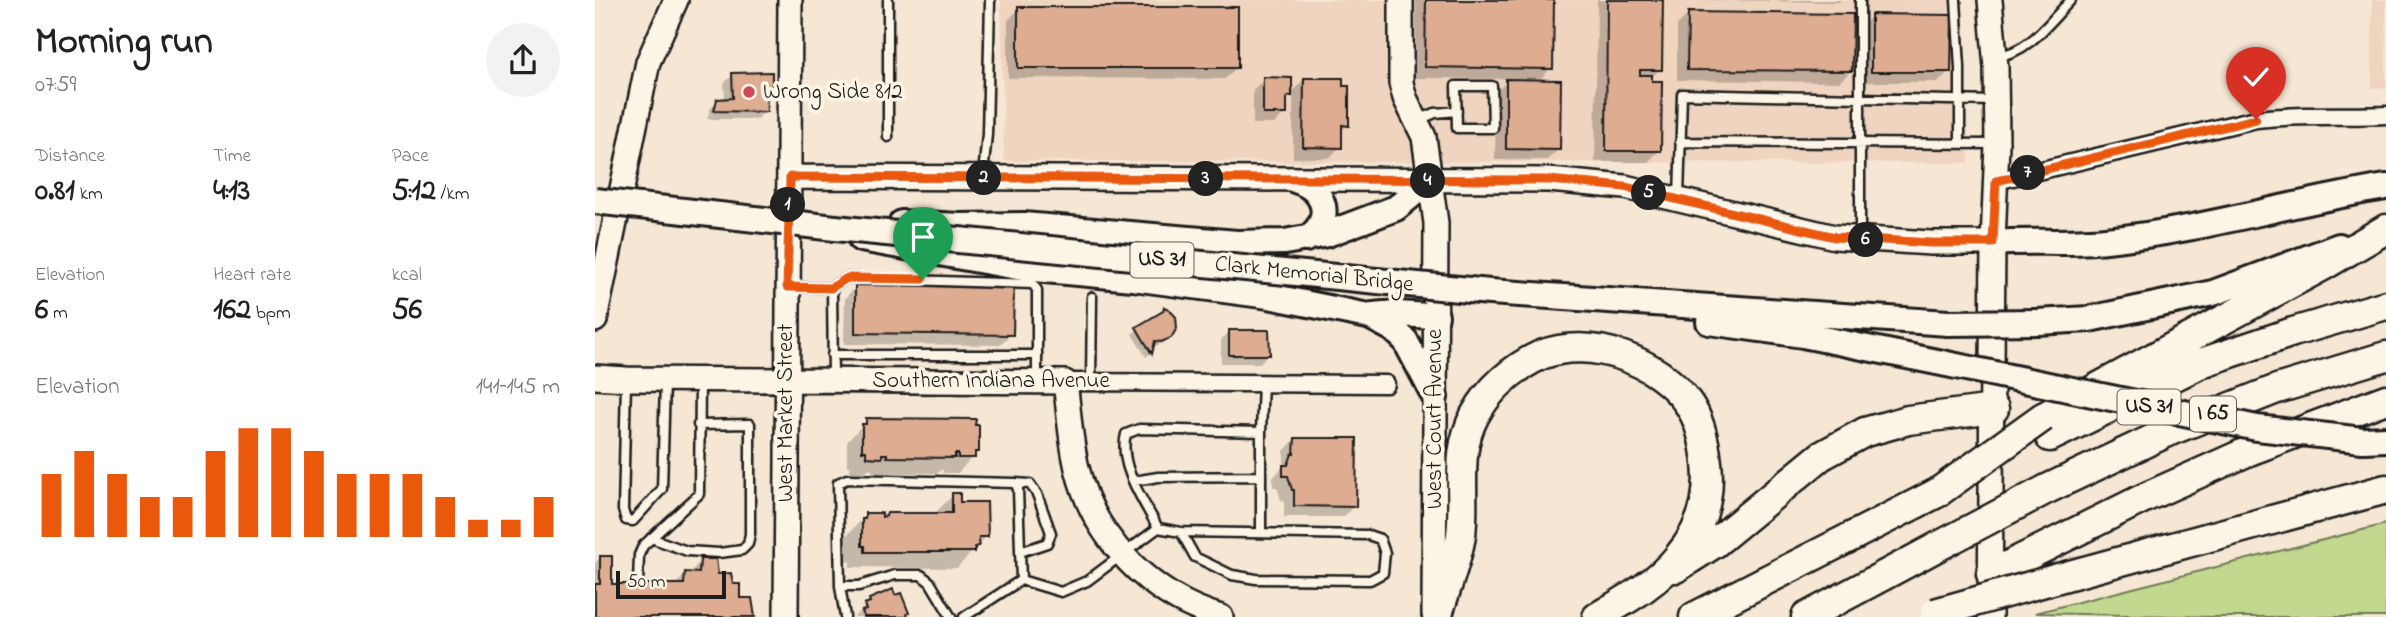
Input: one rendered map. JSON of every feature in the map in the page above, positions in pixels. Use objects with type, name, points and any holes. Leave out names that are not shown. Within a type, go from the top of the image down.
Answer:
[{"type":"highway","points":[[2047,427],[2386,229]]},
{"type":"highway","name":"I 65","points":[[1694,617],[1937,493],[2047,427],[2204,362],[2386,305]]},
{"type":"highway","points":[[1435,617],[1461,536],[1462,457],[1474,417],[1495,388],[1516,369],[1543,355],[1595,349],[1624,356],[1648,366],[1670,383],[1689,404],[1699,424],[1709,478],[1706,504],[1694,534],[1678,558],[1655,580],[1608,611]]},
{"type":"highway","name":"I 65","points":[[1806,617],[2047,489],[2182,426],[2277,389],[2386,356]]},
{"type":"highway","points":[[1991,574],[2144,498],[2249,451],[2386,399]]},
{"type":"highway","points":[[1608,611],[1715,543],[1821,456],[1865,432],[1907,420],[1993,409]]},
{"type":"highway","points":[[1930,615],[2386,489]]},
{"type":"main road","points":[[1295,180],[1314,189],[1323,207],[1318,229],[1306,239]]},
{"type":"main road","points":[[835,228],[888,223],[1023,225],[1264,244],[1306,239],[1396,208],[1429,181]]},
{"type":"main road","points":[[1993,243],[2105,240],[2197,225],[2290,204],[2386,187]]},
{"type":"main road","name":"Clark Memorial Bridge","points":[[595,201],[835,228],[1490,292]]},
{"type":"main road","points":[[835,228],[867,242],[1023,268],[1133,278],[1230,291],[1368,316],[1394,330],[1405,340],[1435,397]]},
{"type":"main road","name":"US 31","points":[[1490,292],[1948,323],[2089,319],[2213,293],[2386,229]]},
{"type":"main road","name":"US 31","points":[[1490,292],[1804,335],[2257,428],[2363,440],[2386,439]]},
{"type":"main road","points":[[1368,316],[1383,313],[1408,317],[1436,316]]},
{"type":"street","points":[[595,320],[601,263],[648,62],[676,0]]},
{"type":"street","name":"West Market Street","points":[[786,617],[790,0]]},
{"type":"street","name":"West Court Avenue","points":[[1401,0],[1401,83],[1423,137],[1436,223],[1435,617]]},
{"type":"street","points":[[1990,0],[1997,101],[1990,617]]},
{"type":"street","points":[[1996,181],[2256,119],[2296,115],[2386,115]]},
{"type":"street","points":[[790,177],[1549,180],[1625,187],[1835,237],[1931,243],[1993,243]]},
{"type":"street","name":"Southern Indiana Avenue","points":[[595,377],[666,380],[1386,384]]},
{"type":"street","points":[[1065,382],[1076,466],[1097,519],[1122,555],[1187,611],[1221,617]]},
{"type":"lane","points":[[888,0],[888,137]]},
{"type":"lane","points":[[982,178],[987,134],[990,0]]},
{"type":"lane","points":[[1860,0],[1860,239]]},
{"type":"lane","points":[[1956,0],[1960,144]]},
{"type":"lane","points":[[1995,56],[2009,55],[2024,48],[2071,0]]},
{"type":"lane","points":[[1456,86],[1492,86],[1493,128],[1457,128],[1457,111],[1456,86]]},
{"type":"lane","points":[[1679,200],[1682,93],[1997,101]]},
{"type":"lane","points":[[1417,120],[1435,113],[1457,111]]},
{"type":"lane","points":[[1680,142],[1997,144]]},
{"type":"lane","points":[[787,287],[831,288],[847,278],[1033,284],[1037,290],[1037,382]]},
{"type":"lane","points":[[831,288],[833,381]]},
{"type":"lane","points":[[1091,382],[1092,297]]},
{"type":"lane","points":[[832,355],[1037,355]]},
{"type":"lane","points":[[626,379],[623,510],[626,520],[633,521],[662,489],[666,380]]},
{"type":"lane","points":[[638,584],[639,555],[643,545],[699,494],[700,380]]},
{"type":"lane","points":[[1261,533],[1263,383]]},
{"type":"lane","points":[[651,538],[687,551],[719,553],[742,550],[748,544],[750,424],[698,425]]},
{"type":"lane","points":[[1158,528],[1134,481],[1122,448],[1126,433],[1139,429],[1261,432]]},
{"type":"lane","points":[[1134,481],[1158,477],[1261,476]]},
{"type":"lane","points":[[845,617],[840,586],[838,483],[847,479],[1030,484],[1037,494],[1051,533],[1047,543],[1020,552]]},
{"type":"lane","points":[[1015,483],[1018,489],[1021,580]]},
{"type":"lane","points":[[964,617],[1021,580],[1062,592],[1087,581],[1158,528],[1181,532],[1368,535],[1380,539],[1385,553],[1383,573],[1370,580],[1256,579],[1232,575],[1195,557],[1181,532]]},
{"type":"lane","points":[[840,586],[859,586],[895,575],[922,575],[930,582],[951,617]]},
{"type":"shaded area","points":[[1001,0],[1963,0],[1969,163],[1004,161]]},
{"type":"shaded area","points":[[2372,0],[2386,0],[2386,88],[2372,88]]},
{"type":"green space","points":[[2386,524],[2386,617],[2035,613]]},
{"type":"building","points":[[1426,0],[1554,0],[1553,69],[1425,67]]},
{"type":"building","points":[[1607,0],[1663,0],[1662,70],[1640,70],[1640,75],[1652,75],[1652,81],[1662,81],[1661,151],[1606,151]]},
{"type":"building","points":[[1018,7],[1238,7],[1238,68],[1018,68]]},
{"type":"building","points":[[1688,12],[1853,14],[1852,71],[1687,70]]},
{"type":"building","points":[[1871,14],[1952,15],[1951,72],[1871,72]]},
{"type":"building","name":"Wrong Side 812","points":[[772,72],[772,87],[766,87],[767,112],[714,111],[717,99],[733,98],[732,73]]},
{"type":"building","points":[[1263,77],[1292,78],[1292,96],[1287,96],[1287,114],[1263,114]]},
{"type":"building","points":[[1304,78],[1343,78],[1343,86],[1349,86],[1349,126],[1342,125],[1342,148],[1303,147]]},
{"type":"building","points":[[1506,79],[1561,80],[1560,150],[1506,149]]},
{"type":"building","points":[[855,285],[1014,287],[1013,335],[855,333]]},
{"type":"building","points":[[1164,307],[1176,317],[1177,328],[1171,338],[1155,341],[1152,354],[1136,327],[1163,311]]},
{"type":"building","points":[[1229,330],[1269,330],[1270,355],[1229,355]]},
{"type":"building","points":[[866,418],[976,419],[975,425],[979,425],[979,452],[975,452],[975,458],[958,458],[958,454],[955,454],[955,458],[887,457],[887,454],[882,454],[882,458],[866,457],[866,451],[862,451],[862,424],[866,424]]},
{"type":"building","points":[[1295,438],[1357,438],[1356,507],[1294,506],[1294,490],[1288,476],[1283,476],[1283,465],[1288,465],[1294,454]]},
{"type":"building","points":[[952,493],[960,493],[960,502],[987,502],[988,537],[979,537],[979,546],[975,547],[975,552],[865,552],[865,546],[862,546],[862,519],[865,519],[865,513],[882,513],[882,517],[887,513],[952,513]]},
{"type":"building","points":[[600,556],[612,556],[612,584],[684,584],[685,572],[699,573],[700,559],[716,559],[718,574],[731,573],[733,584],[740,584],[740,598],[752,598],[755,617],[595,617],[595,584],[600,584]]},
{"type":"building","points":[[893,589],[895,595],[901,593],[908,617],[864,617],[862,611],[866,610],[864,604],[870,602],[869,599]]},
{"type":"place","name":"Wrong Side 812","points":[[749,92]]},
{"type":"route","points":[[923,279],[847,278],[831,288],[787,287],[790,177],[1549,180],[1625,187],[1835,237],[1931,243],[1993,243],[1996,181],[2256,119]]}]
